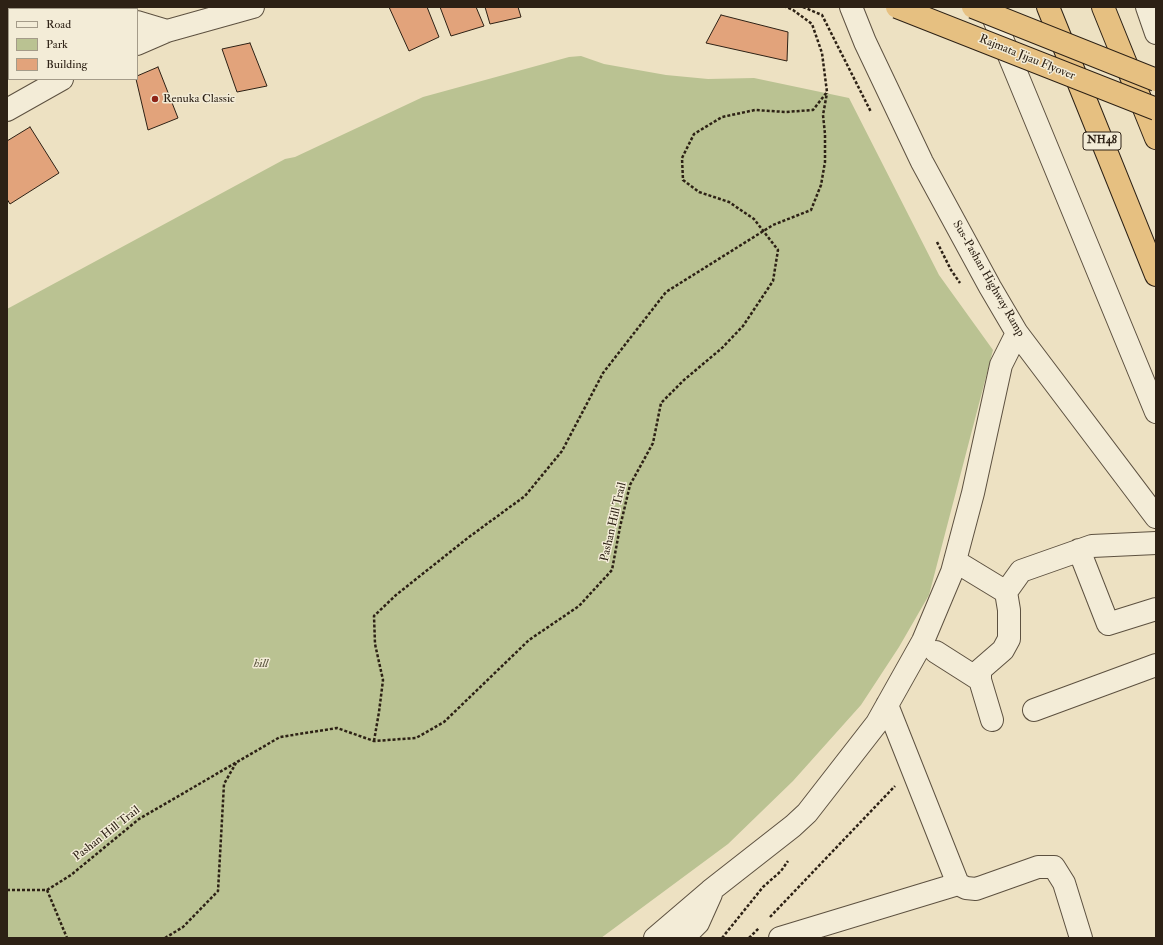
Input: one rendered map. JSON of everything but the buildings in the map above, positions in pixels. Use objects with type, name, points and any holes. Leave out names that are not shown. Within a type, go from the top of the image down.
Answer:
[{"type":"main road","name":"Rajmata Jijau Flyover","points":[[897,7],[1156,109]]},
{"type":"main road","points":[[973,7],[1156,80]]},
{"type":"main road","name":"NH48","points":[[1048,7],[1156,275]]},
{"type":"main road","points":[[1103,7],[1156,138]]},
{"type":"street","points":[[138,44],[167,31],[253,7]]},
{"type":"street","name":"Sus-Pashan Highway Ramp","points":[[851,7],[865,42],[922,162],[990,288],[1017,333],[1156,517]]},
{"type":"street","points":[[990,7],[1156,412]]},
{"type":"street","points":[[1147,7],[1156,33]]},
{"type":"street","points":[[138,22],[167,31]]},
{"type":"street","points":[[7,110],[60,80]]},
{"type":"street","points":[[655,938],[807,813],[877,722],[923,641],[952,572],[973,493],[1002,365],[1017,333]]},
{"type":"street","points":[[992,720],[980,680],[980,670],[1003,650],[1009,639],[1006,592],[1021,570],[1092,546],[1156,543]]},
{"type":"street","points":[[1079,550],[1108,624],[1156,609]]},
{"type":"street","points":[[955,561],[1006,592]]},
{"type":"street","points":[[1115,664],[1156,650]]},
{"type":"street","points":[[936,652],[980,680]]},
{"type":"street","points":[[1034,710],[1156,665]]},
{"type":"street","points":[[887,705],[958,884],[966,888],[976,889],[1038,867],[1054,867],[1064,883],[1081,938]]},
{"type":"street","points":[[780,938],[958,884]]},
{"type":"street","points":[[683,938],[698,924],[714,889]]},
{"type":"path","points":[[374,740],[384,680],[375,644],[374,616],[396,594],[469,537],[525,496],[562,451],[603,373],[666,292],[773,225],[811,210],[821,185],[825,162],[823,115],[827,92],[822,53],[812,24],[793,10],[786,7]]},
{"type":"path","name":"Pashan Hill Trail","points":[[47,890],[71,875],[139,819],[280,737],[337,728],[374,740],[416,738],[444,722],[529,640],[579,606],[612,570],[630,485],[653,443],[661,403],[684,380],[722,348],[744,326],[773,281],[778,250],[764,231],[754,219],[729,202],[700,192],[683,180],[682,158],[694,134],[722,117],[755,110],[786,112],[813,110],[827,92]]},
{"type":"path","name":"Pashan Hill Trail","points":[[165,938],[183,926],[218,891],[224,784],[236,763]]},
{"type":"path","points":[[765,921],[912,769]]},
{"type":"path","points":[[722,938],[763,887],[781,871],[788,860]]},
{"type":"path","points":[[7,890],[47,890],[67,938]]},
{"type":"path","points":[[749,938],[760,927]]},
{"type":"green space","name":"hill","points":[[581,56],[604,64],[666,75],[708,79],[754,78],[849,98],[939,275],[993,350],[929,595],[899,647],[861,705],[793,781],[728,844],[601,938],[7,938],[7,309],[285,159],[295,157],[423,97],[569,57]]},
{"type":"place","name":"Renuka Classic","points":[[155,99]]}]
